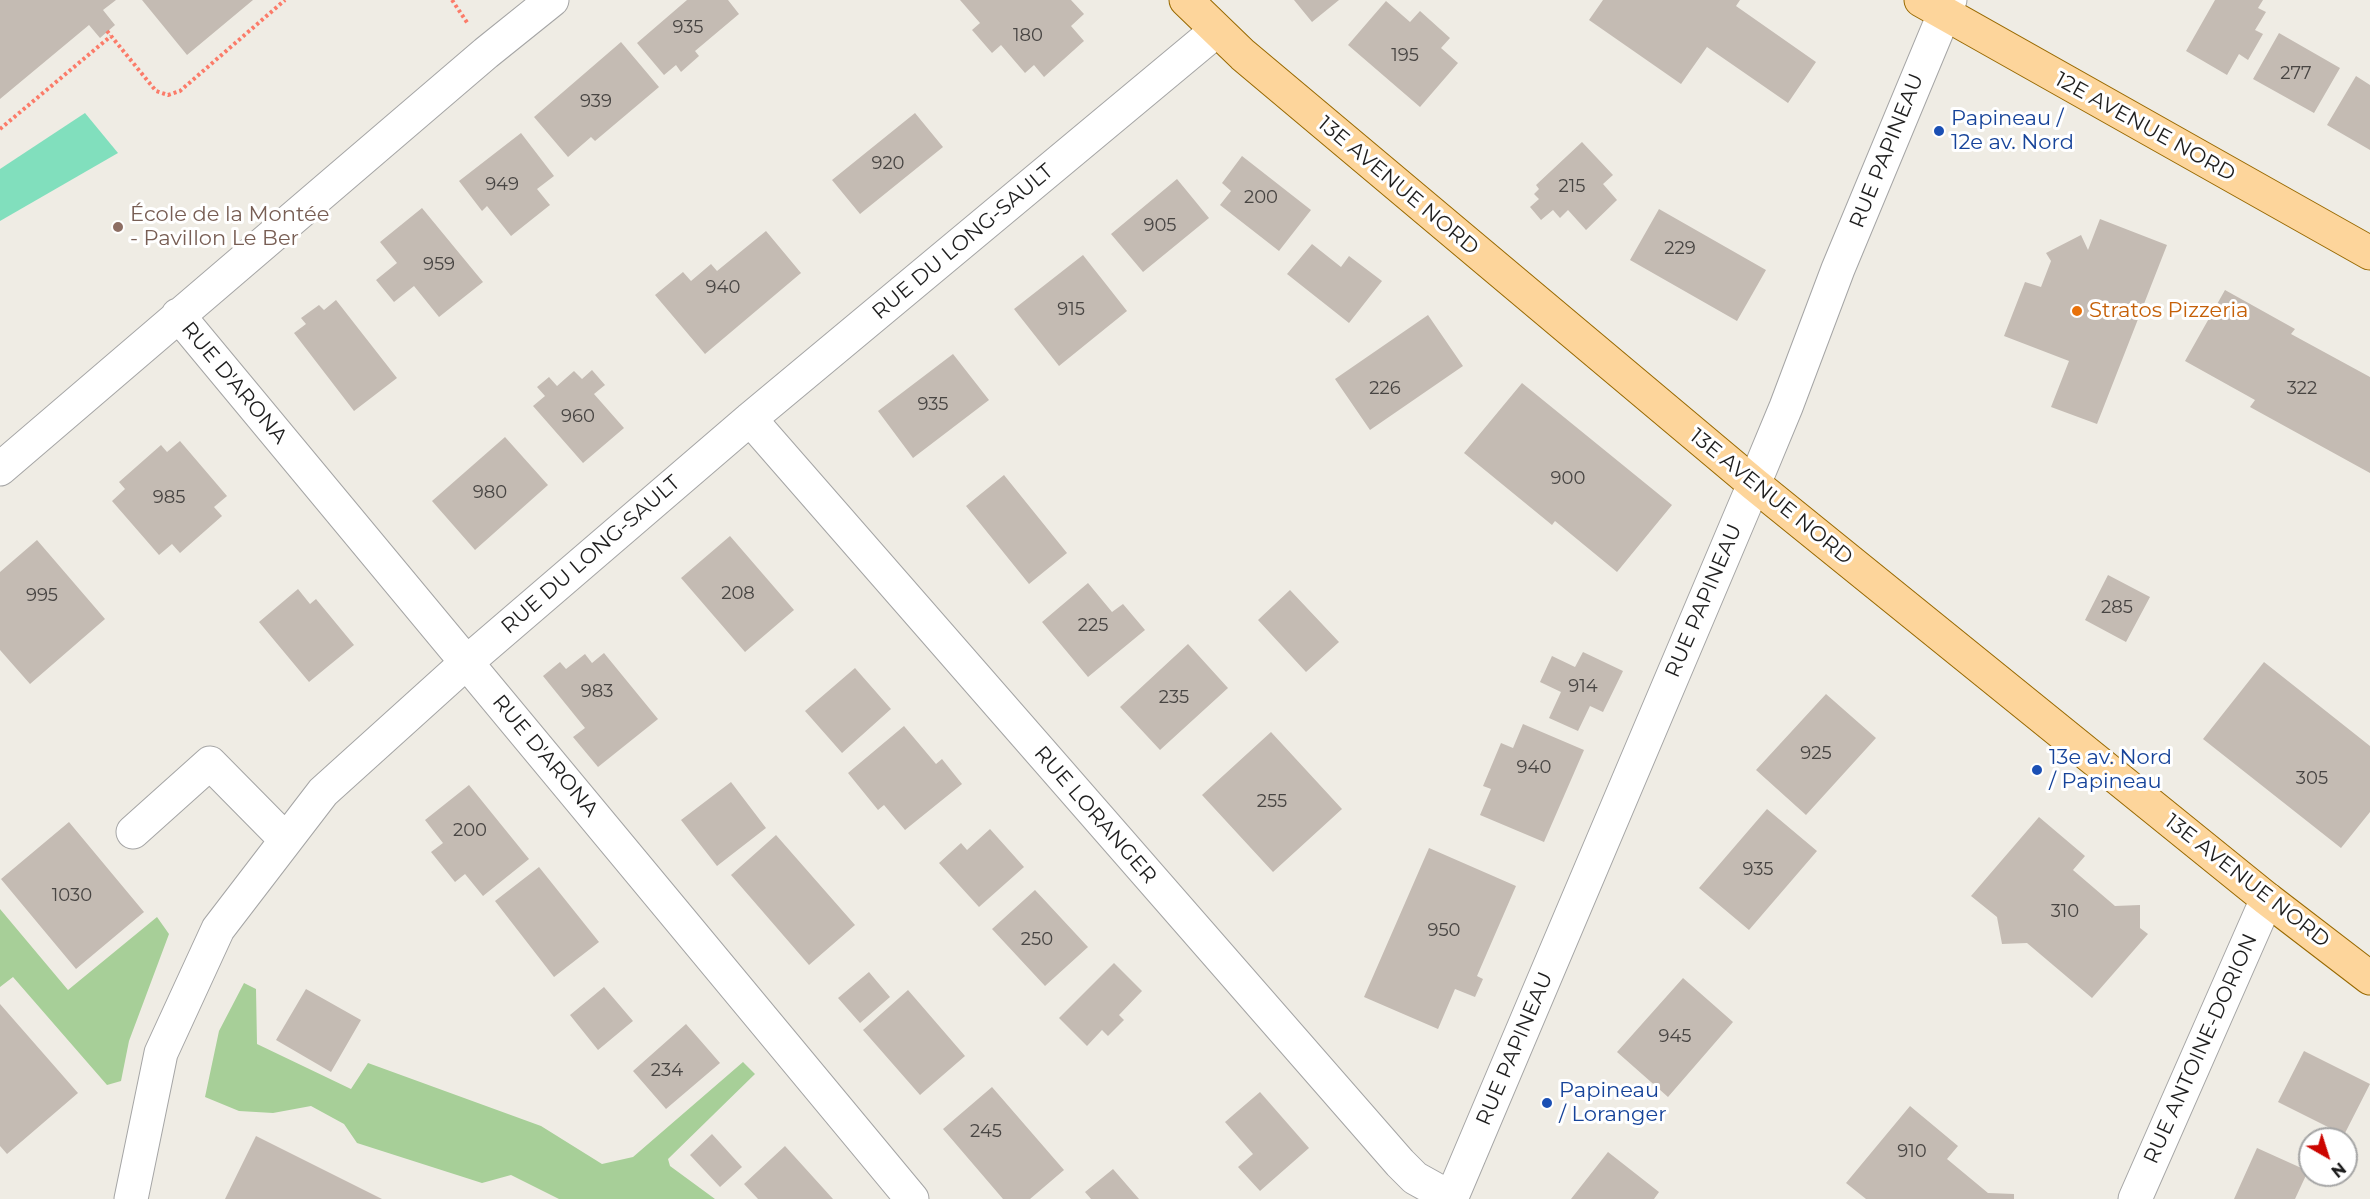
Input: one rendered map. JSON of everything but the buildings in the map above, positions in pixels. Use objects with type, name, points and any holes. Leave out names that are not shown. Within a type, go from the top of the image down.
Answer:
[{"type":"main road","name":"13E AVENUE NORD","points":[[1186,0],[1216,31],[1754,484],[2267,899],[2370,978]]},
{"type":"main road","name":"12E AVENUE NORD","points":[[1938,4],[2370,253]]},
{"type":"street","points":[[0,469],[177,315],[486,53],[552,0]]},
{"type":"street","name":"RUE PAPINEAU","points":[[1451,1199],[1786,407],[1938,4]]},
{"type":"street","name":"RUE DU LONG-SAULT","points":[[131,1199],[161,1053],[218,929],[323,792],[467,662],[750,419],[1216,31]]},
{"type":"street","name":"RUE D'ARONA","points":[[177,315],[912,1199]]},
{"type":"street","name":"RUE LORANGER","points":[[750,419],[1400,1163],[1415,1178],[1451,1199]]},
{"type":"street","points":[[133,832],[210,763],[286,840]]},
{"type":"street","name":"RUE ANTOINE-DORION","points":[[2135,1199],[2267,899]]},
{"type":"path","points":[[0,129],[109,34],[156,91],[168,94],[180,90],[285,0]]},
{"type":"green space","points":[[85,113],[118,153],[0,221],[0,169]]},
{"type":"green space","points":[[0,909],[68,990],[157,917],[169,934],[129,1041],[121,1081],[107,1085],[13,977],[0,987]]},
{"type":"green space","points":[[244,983],[256,989],[257,1044],[351,1089],[368,1063],[541,1126],[602,1164],[633,1157],[743,1062],[755,1074],[668,1159],[670,1166],[715,1199],[559,1199],[511,1175],[482,1183],[357,1143],[344,1124],[311,1106],[273,1113],[239,1111],[205,1097],[219,1031]]},
{"type":"place","name":"Papineau / 12e av. Nord","points":[[1939,131]]},
{"type":"place","name":"École de la Montée - Pavillon Le Ber","points":[[118,227]]},
{"type":"place","name":"Stratos Pizzeria","points":[[2077,311]]},
{"type":"place","name":"13e av. Nord / Papineau","points":[[2037,770]]},
{"type":"place","name":"Papineau / Loranger","points":[[1547,1103]]}]
